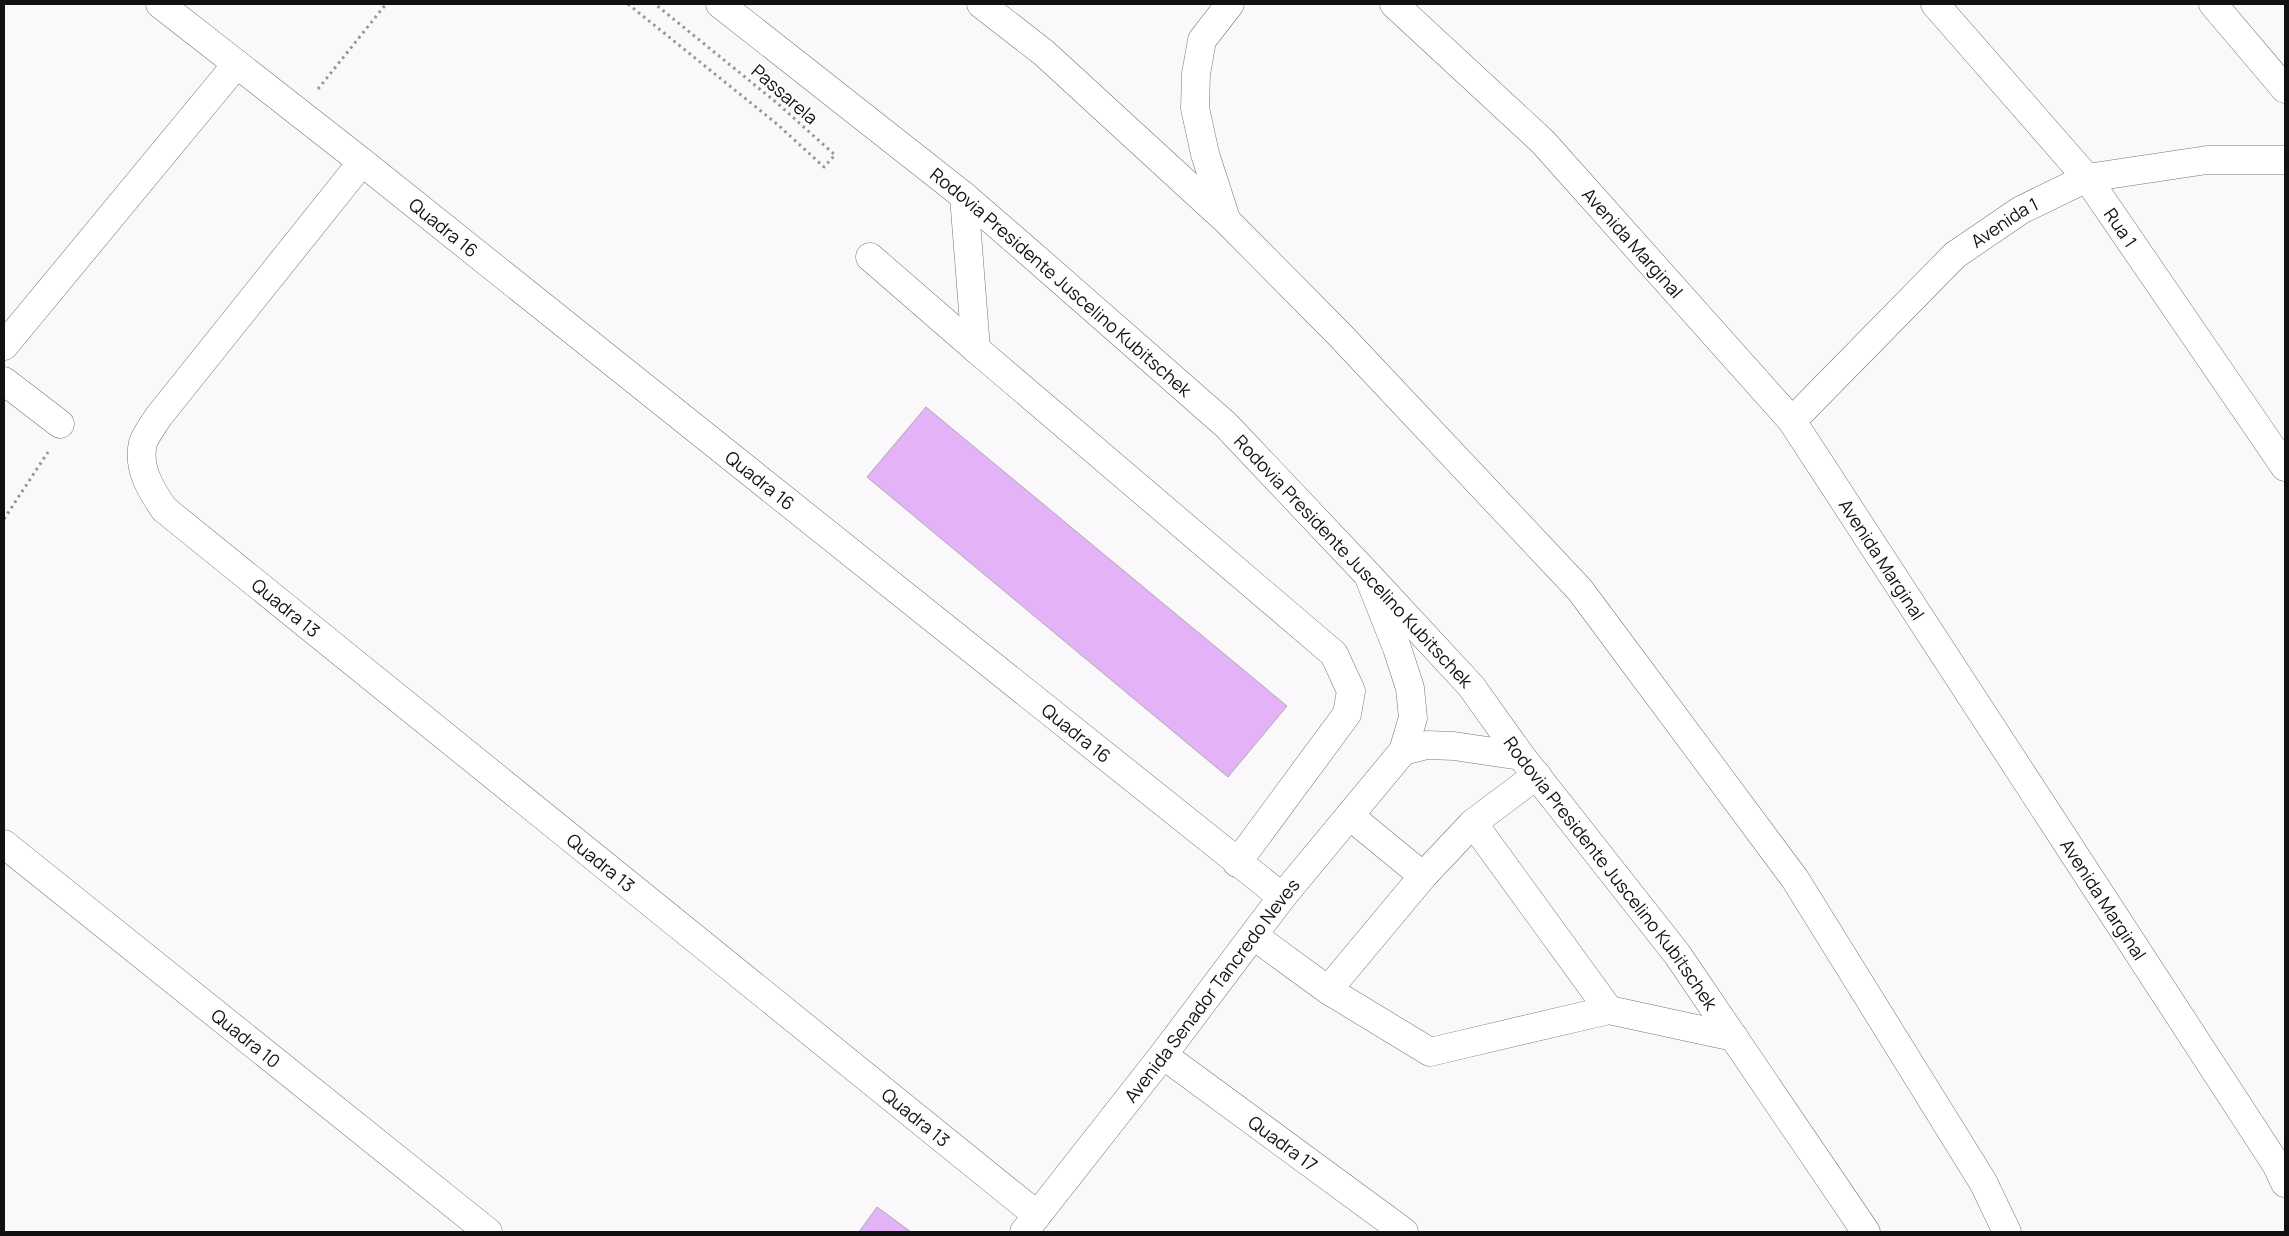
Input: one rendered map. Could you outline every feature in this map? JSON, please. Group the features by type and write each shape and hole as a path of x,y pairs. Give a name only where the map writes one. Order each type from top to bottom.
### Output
{"main road":[{"name":"Quadra 16","path":"160,4 362,162 1237,863 1282,897"},
{"name":"Rodovia Presidente Juscelino Kubitschek","path":"720,4 964,196 1226,425 1368,574 1471,686 1529,765 1677,954 1866,1232"},
{"path":"981,4 1044,53 1227,221 1339,334 1580,590 1795,879 1983,1182 2007,1232"},
{"path":"1227,221 1205,154 1195,108 1196,74 1202,40 1230,4"},
{"name":"Avenida Marginal","path":"1394,4 1543,142 1792,421 2276,1164 2285,1183"},
{"name":"Rua 1","path":"1935,4 2087,178 2285,467"},
{"path":"2213,4 2285,89"},
{"path":"4,346 236,65"},
{"name":"Avenida 1","path":"1792,421 1955,254 2021,210 2087,178 2207,160 2285,160"},
{"name":"Quadra 13","path":"362,162 159,416 144,443 143,466 149,486 164,509 1031,1224"},
{"path":"964,196 976,349"},
{"path":"870,257 1334,654 1351,690 1347,714 1237,863"},
{"path":"4,381 60,424"},
{"path":"1368,574 1397,648 1410,688 1413,718 1403,751"},
{"path":"1328,990 1423,876 1529,765 1454,746 1427,745 1403,751"},
{"name":"Avenida Senador Tancredo Neves","path":"1031,1224 1163,1055 1282,897 1403,751"},
{"path":"1350,816 1423,876"},
{"path":"1473,823 1609,1010"},
{"name":"Quadra 10","path":"4,844 488,1232"},
{"path":"1254,936 1328,990 1430,1052 1609,1010 1734,1037"},
{"name":"Quadra 17","path":"1163,1055 1404,1232"}],"path":[{"path":"299,113 386,4"},
{"name":"Passarela","path":"628,4 777,124 824,167 835,155 777,103 655,4"},
{"path":"4,519 48,454 60,424"}],"building":[{"path":"926,407 1287,706 1228,777 867,477"},
{"path":"877,1207 911,1232 859,1232"}]}
